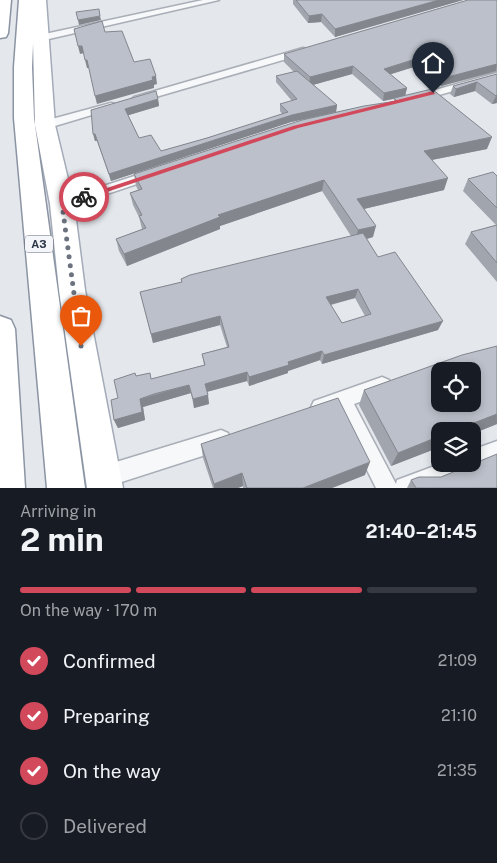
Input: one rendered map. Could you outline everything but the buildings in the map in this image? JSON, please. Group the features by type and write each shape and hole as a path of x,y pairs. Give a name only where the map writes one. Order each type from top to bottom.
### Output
{"highway":[{"path":"0,33 3,0"},
{"name":"A3","path":"26,0 23,67 24,118 66,488"},
{"path":"0,329 6,488"}],"main road":[{"name":"A3","path":"39,0 45,125 62,204 72,290 104,482"}],"street":[{"path":"40,38 215,0"},
{"path":"45,125 317,47"},
{"path":"404,102 497,76"},
{"path":"62,204 164,171"},
{"path":"306,412 402,378"},
{"path":"342,400 388,488"},
{"path":"104,482 243,434"},
{"path":"481,457 497,451"},
{"path":"405,488 445,472"}],"way so far":[{"path":"81,346 62,204 84,197"}],"route":[{"path":"84,197 296,127 404,102 433,93"}]}
